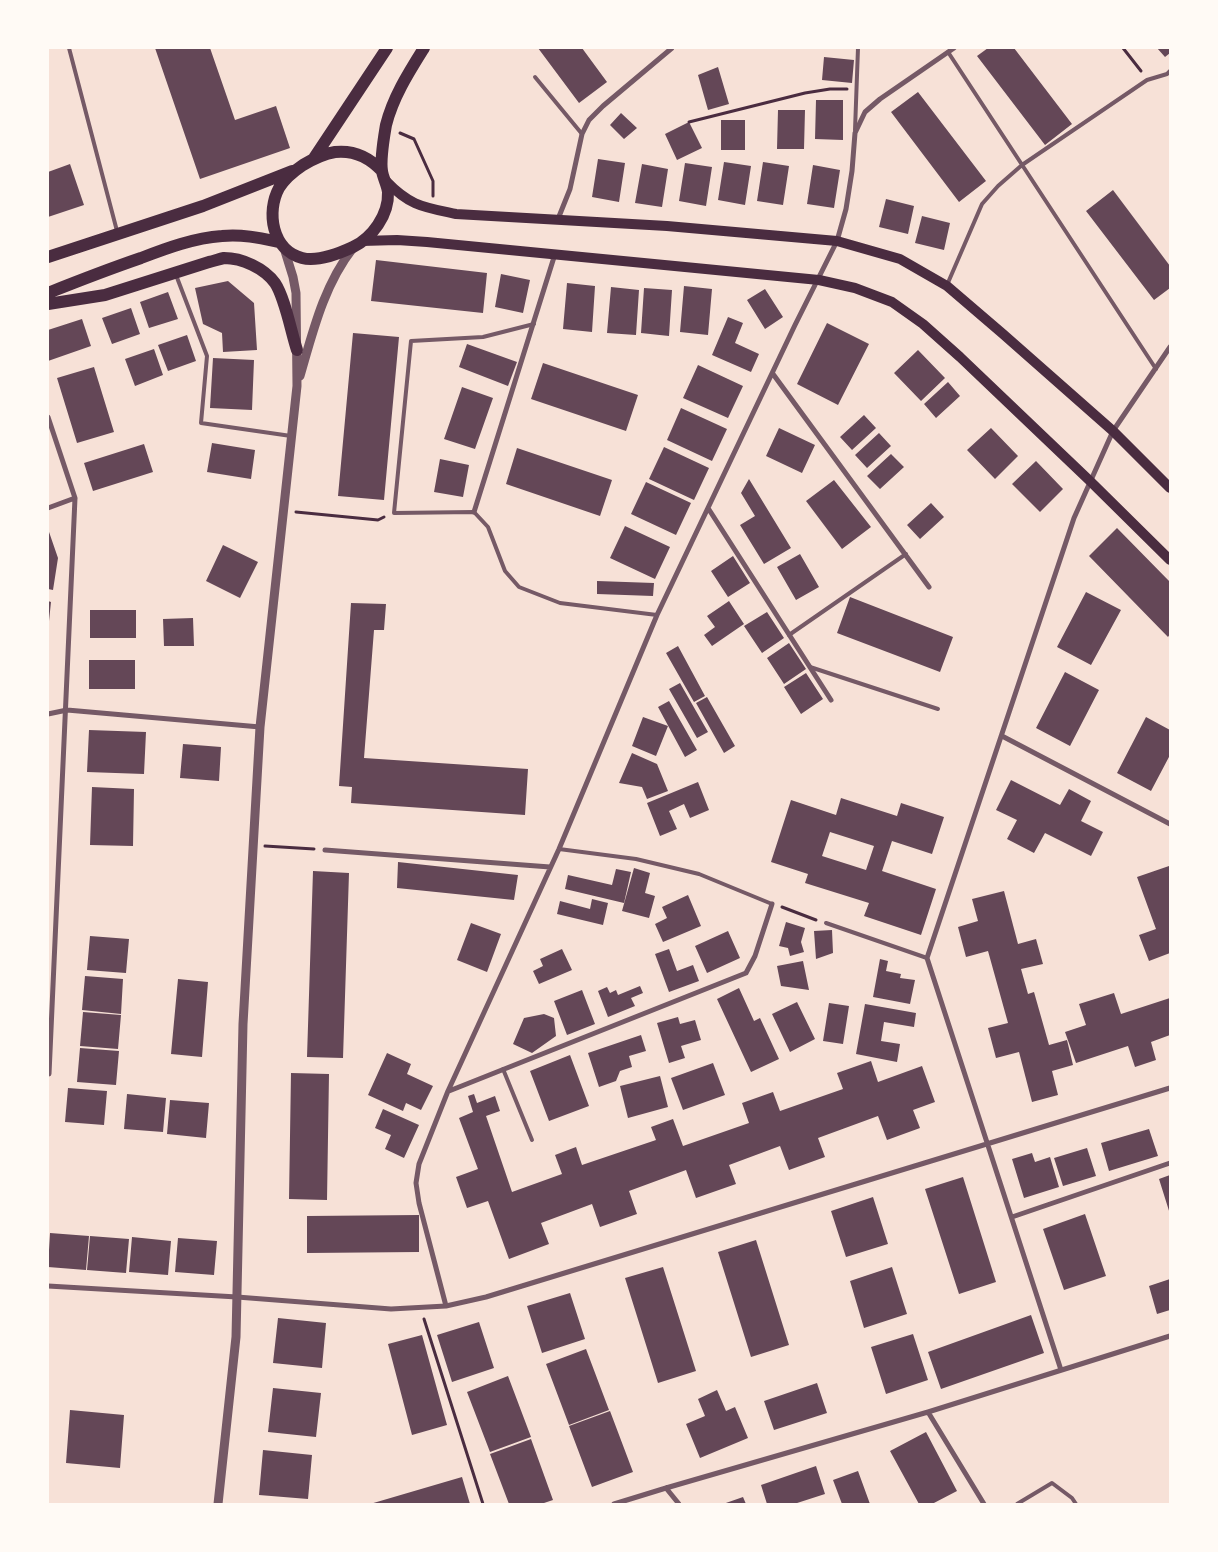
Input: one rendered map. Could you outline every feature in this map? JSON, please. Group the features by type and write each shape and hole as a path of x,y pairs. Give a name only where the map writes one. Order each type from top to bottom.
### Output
{"main road":[{"path":"314,158 387,48"},
{"path":"48,294 93,275 177,245 200,239 248,235 282,244 301,258 311,259 322,258 358,244 374,231 385,209 388,195 384,176 386,128 391,107 424,48"},
{"path":"48,257 212,202 296,169 314,158 328,153 352,153 364,156 373,162 407,200 432,209 456,214 667,226 837,241 900,259 947,286 1113,432 1170,488"},
{"path":"282,244 275,231 272,215 274,202 278,189 296,169"},
{"path":"358,244 417,242 819,280 855,288 892,302 923,324 960,357 1170,560"},
{"path":"48,304 105,295 224,258 238,260 258,269 275,283 297,350"}],"street":[{"path":"558,220 570,189 582,134 589,120 672,48"},
{"path":"446,1306 419,1202 416,1183 419,1164 448,1091 559,849 657,615 837,241 846,209 852,172 855,133 865,112 880,99 954,48"},
{"path":"218,1504 236,1337 242,1024 260,727 297,386 296,293 293,277 282,244"},
{"path":"297,386 324,298 333,278 358,244"},
{"path":"474,512 555,254"},
{"path":"1061,1370 927,958 1074,518 1113,432 1170,347"},
{"path":"773,374 929,587"},
{"path":"48,416 72,483 75,498 67,710 48,1073"},
{"path":"48,508 75,498"},
{"path":"708,508 831,700"},
{"path":"48,714 67,710 260,727"},
{"path":"1002,736 1170,824"},
{"path":"325,850 550,867"},
{"path":"448,1091 746,974 772,904"},
{"path":"48,1286 237,1297 391,1309 420,1309 446,1306 486,1297 988,1142 1170,1088"},
{"path":"1012,1217 1170,1163"},
{"path":"614,1504 928,1412 1170,1336"},
{"path":"928,1412 984,1504"},
{"path":"666,1488 679,1504"}],"lane":[{"path":"69,48 118,234"},
{"path":"855,133 858,48"},
{"path":"948,52 1156,369"},
{"path":"947,286 982,204 998,186 1022,165 1147,80 1170,72"},
{"path":"535,77 582,134"},
{"path":"175,273 207,356 201,423 291,436"},
{"path":"534,324 483,337 411,341 394,513 474,512 488,528 505,571 519,587 560,603 657,615"},
{"path":"790,635 906,554"},
{"path":"810,667 938,709"},
{"path":"559,849 636,859 699,874 772,904"},
{"path":"826,923 927,958"},
{"path":"503,1069 532,1140"},
{"path":"1016,1504 1052,1484 1072,1498 1076,1504"}],"path":[{"path":"1123,48 1147,80"},
{"path":"689,122 806,93 830,89 857,89"},
{"path":"386,128 414,139 433,181 432,209"},
{"path":"283,511 378,520 394,513"},
{"path":"252,845 325,850"},
{"path":"772,904 826,923"},
{"path":"420,1309 483,1504"}],"building":[{"path":"155,48 210,48 235,120 276,106 290,148 200,179"},
{"path":"538,48 582,48 607,82 579,103"},
{"path":"988,48 1014,48 1072,124 1045,145 977,56"},
{"path":"1157,48 1170,48 1170,53 1165,57"},
{"path":"824,57 854,60 852,83 822,80"},
{"path":"718,67 729,104 708,110 698,75"},
{"path":"918,92 986,181 959,202 891,112"},
{"path":"816,100 843,100 843,140 815,139"},
{"path":"778,110 805,110 804,149 777,149"},
{"path":"621,113 637,128 624,139 610,125"},
{"path":"721,120 745,120 745,150 721,150"},
{"path":"689,122 702,148 677,160 665,134"},
{"path":"598,159 625,163 619,202 592,197"},
{"path":"724,162 751,166 745,205 718,200"},
{"path":"763,162 789,166 783,205 757,201"},
{"path":"685,163 712,167 706,206 679,201"},
{"path":"70,164 84,205 48,217 48,172"},
{"path":"642,164 668,169 662,207 635,203"},
{"path":"813,165 840,170 834,208 807,204"},
{"path":"1113,190 1170,266 1170,288 1154,300 1086,211"},
{"path":"886,199 914,206 908,234 879,227"},
{"path":"922,216 950,223 944,250 915,243"},
{"path":"376,260 487,273 483,313 371,301"},
{"path":"501,274 530,280 523,313 495,307"},
{"path":"228,281 254,303 257,350 223,352 222,333 203,324 195,288"},
{"path":"567,283 595,286 592,332 563,329"},
{"path":"684,286 712,289 708,335 680,332"},
{"path":"611,287 639,290 636,335 607,333"},
{"path":"644,288 672,290 669,336 641,333"},
{"path":"765,289 783,317 765,329 747,300"},
{"path":"168,292 178,319 149,328 140,302"},
{"path":"131,308 140,334 112,344 102,318"},
{"path":"728,317 743,323 735,343 759,354 751,372 712,355"},
{"path":"82,319 91,346 48,361 48,330"},
{"path":"827,323 869,344 838,405 797,384"},
{"path":"353,333 399,337 384,500 338,496"},
{"path":"187,335 196,361 168,371 158,345"},
{"path":"467,344 517,362 508,386 459,367"},
{"path":"154,349 163,375 135,386 125,359"},
{"path":"918,350 945,378 921,401 894,373"},
{"path":"213,358 254,360 252,410 210,408"},
{"path":"543,363 638,395 626,431 531,399"},
{"path":"698,365 743,386 728,418 683,398"},
{"path":"94,367 114,432 77,443 57,378"},
{"path":"948,382 960,396 936,418 924,404"},
{"path":"462,387 493,398 475,449 444,439"},
{"path":"681,408 727,429 712,461 667,440"},
{"path":"864,415 876,428 852,450 840,437"},
{"path":"779,428 815,445 802,473 766,456"},
{"path":"991,428 1018,456 995,479 967,450"},
{"path":"879,433 891,446 867,468 855,455"},
{"path":"212,443 255,450 251,479 207,472"},
{"path":"144,444 153,472 93,491 84,463"},
{"path":"664,447 709,468 694,500 649,479"},
{"path":"517,448 612,480 600,516 506,484"},
{"path":"891,454 904,467 880,489 867,476"},
{"path":"440,459 469,465 463,497 434,492"},
{"path":"1036,461 1063,489 1040,512 1012,484"},
{"path":"749,479 791,548 764,564 740,525 755,516 741,493"},
{"path":"834,480 871,527 842,549 806,501"},
{"path":"646,482 691,503 676,535 631,514"},
{"path":"931,503 944,517 920,539 907,525"},
{"path":"625,526 670,547 655,579 610,558"},
{"path":"1117,528 1170,582 1170,634 1168,637 1089,556"},
{"path":"48,529 58,558 53,590 48,589"},
{"path":"223,545 258,562 240,598 206,581"},
{"path":"800,554 819,587 796,600 777,567"},
{"path":"733,556 750,583 728,597 711,571"},
{"path":"597,581 654,583 653,596 597,594"},
{"path":"1086,592 1121,610 1091,665 1057,647"},
{"path":"850,597 953,637 940,672 837,633"},
{"path":"48,601 51,602 49,621 48,621"},
{"path":"729,601 744,624 712,646 704,635 715,627 707,616"},
{"path":"351,603 386,604 384,630 374,630 364,758 528,769 525,815 351,803 352,787 339,786"},
{"path":"90,610 136,610 136,638 90,638"},
{"path":"767,612 784,638 762,653 744,626"},
{"path":"193,618 194,646 164,646 163,619"},
{"path":"789,643 806,669 784,684 767,658"},
{"path":"678,646 705,696 694,702 666,653"},
{"path":"89,660 135,660 135,689 89,689"},
{"path":"1065,672 1099,690 1070,746 1036,728"},
{"path":"806,673 823,699 801,714 784,687"},
{"path":"680,683 708,732 697,738 669,689"},
{"path":"707,697 735,746 724,753 696,703"},
{"path":"669,701 697,750 685,757 658,707"},
{"path":"643,717 668,726 656,756 632,746"},
{"path":"1146,717 1170,730 1170,755 1151,791 1117,773"},
{"path":"89,730 146,732 144,774 87,772"},
{"path":"183,744 221,747 219,781 180,778"},
{"path":"632,753 657,764 668,791 647,799 642,787 619,783"},
{"path":"1011,780 1060,805 1069,789 1091,801 1081,821 1103,832 1091,856 1045,833 1034,853 1007,839 1017,820 996,810"},
{"path":"698,782 709,810 690,818 684,804 669,811 677,829 660,836 647,803"},
{"path":"92,787 134,789 133,846 90,845"},
{"path":"841,798 897,816 901,803 944,817 932,854 892,841 882,871 936,889 921,935 864,916 869,903 805,883 808,874 771,862 791,800 836,815","holes":["830,832 874,846 866,870 822,856"]},
{"path":"398,862 518,875 514,900 397,888"},
{"path":"1169,866 1170,953 1149,961 1139,935 1156,929 1137,877"},
{"path":"634,868 650,873 645,893 655,896 649,918 622,911"},
{"path":"616,869 631,872 624,903 565,889 568,875 612,885"},
{"path":"313,871 349,873 343,1058 307,1057"},
{"path":"1004,891 1018,944 1036,939 1043,964 1021,969 1028,994 1034,992 1049,1045 1067,1040 1073,1065 1052,1071 1058,1095 1032,1102 1019,1052 996,1058 988,1028 1008,1023 988,951 966,957 958,927 978,921 972,899"},
{"path":"688,895 701,926 663,942 655,924 667,918 662,907"},
{"path":"592,899 608,903 603,925 557,914 560,901 590,909"},
{"path":"786,922 805,928 801,942 804,952 790,956 788,948 779,946"},
{"path":"471,923 501,934 487,972 457,960"},
{"path":"832,930 833,953 816,959 814,931"},
{"path":"728,931 740,958 707,973 695,946"},
{"path":"90,936 129,939 126,973 87,970"},
{"path":"562,949 572,970 539,984 533,971 543,966 540,959"},
{"path":"669,949 677,971 693,965 699,981 669,992 655,954"},
{"path":"880,959 888,961 886,971 901,974 900,978 915,980 910,1004 873,997"},
{"path":"803,961 809,990 781,986 777,966"},
{"path":"85,976 123,979 121,1014 82,1010"},
{"path":"178,979 208,982 202,1057 171,1054"},
{"path":"640,986 643,993 631,998 635,1006 608,1017 598,991 607,987 610,993 616,990 618,995"},
{"path":"739,988 754,1021 760,1018 779,1059 751,1072 717,999"},
{"path":"582,990 595,1024 567,1035 554,1001"},
{"path":"1114,993 1121,1014 1170,998 1170,1035 1151,1042 1156,1060 1135,1067 1128,1046 1076,1063 1065,1032 1086,1025 1079,1004"},
{"path":"797,1002 815,1039 790,1052 772,1014"},
{"path":"829,1003 849,1006 843,1044 823,1041"},
{"path":"865,1004 916,1013 914,1027 884,1022 881,1041 900,1044 897,1062 856,1054"},
{"path":"83,1012 121,1015 118,1049 80,1046"},
{"path":"544,1014 554,1018 556,1036 532,1053 513,1044 524,1018"},
{"path":"678,1017 680,1024 695,1020 701,1040 681,1046 685,1058 669,1063 657,1023"},
{"path":"641,1035 646,1051 629,1056 632,1067 620,1071 616,1081 599,1087 588,1053"},
{"path":"80,1048 119,1051 116,1085 77,1082"},
{"path":"387,1053 411,1064 407,1074 433,1086 421,1110 406,1103 403,1111 368,1095"},
{"path":"570,1055 589,1106 549,1121 530,1071"},
{"path":"871,1061 878,1082 922,1066 935,1102 913,1110 920,1128 887,1140 878,1116 818,1138 825,1157 789,1170 780,1146 729,1165 736,1184 696,1198 686,1170 629,1191 637,1214 600,1227 592,1204 541,1223 549,1244 509,1259 488,1201 467,1208 456,1177 478,1169 459,1118 473,1112 468,1096 474,1094 477,1103 495,1096 500,1111 486,1116 512,1192 562,1174 555,1155 576,1147 582,1165 656,1140 651,1127 673,1119 683,1146 749,1123 742,1103 773,1092 780,1111 843,1089 837,1073"},
{"path":"713,1063 725,1095 683,1110 671,1078"},
{"path":"291,1073 329,1074 327,1200 289,1199"},
{"path":"660,1076 668,1107 628,1118 620,1086"},
{"path":"68,1088 107,1091 104,1125 65,1122"},
{"path":"127,1094 166,1098 163,1132 124,1129"},
{"path":"170,1100 209,1103 206,1138 167,1134"},
{"path":"383,1109 419,1125 404,1158 385,1149 391,1135 375,1128"},
{"path":"1149,1129 1158,1156 1109,1171 1101,1143"},
{"path":"1087,1148 1096,1176 1063,1186 1054,1158"},
{"path":"1032,1153 1035,1162 1050,1157 1059,1187 1024,1198 1012,1159"},
{"path":"1170,1175 1170,1214 1159,1179"},
{"path":"963,1177 996,1282 959,1294 925,1189"},
{"path":"873,1197 888,1244 846,1257 831,1211"},
{"path":"1085,1214 1106,1276 1064,1290 1043,1229"},
{"path":"419,1215 419,1252 307,1253 307,1216"},
{"path":"50,1233 89,1236 86,1270 48,1267"},
{"path":"90,1236 129,1239 126,1273 87,1270"},
{"path":"132,1237 171,1241 168,1275 129,1272"},
{"path":"178,1238 217,1241 214,1275 175,1272"},
{"path":"756,1240 789,1345 751,1357 718,1252"},
{"path":"663,1267 696,1371 658,1383 625,1278"},
{"path":"892,1267 907,1314 864,1328 850,1281"},
{"path":"1170,1279 1170,1310 1157,1314 1149,1286"},
{"path":"570,1293 585,1339 542,1353 527,1306"},
{"path":"1031,1315 1044,1353 941,1389 928,1352"},
{"path":"278,1318 326,1323 322,1368 273,1363"},
{"path":"479,1322 494,1368 452,1382 437,1335"},
{"path":"913,1334 928,1380 886,1394 871,1347"},
{"path":"422,1335 447,1425 412,1435 388,1344"},
{"path":"586,1349 609,1410 569,1425 546,1364"},
{"path":"508,1376 531,1437 490,1452 467,1392"},
{"path":"817,1383 827,1413 774,1430 764,1401"},
{"path":"273,1388 321,1393 316,1437 268,1432"},
{"path":"717,1390 726,1411 735,1407 748,1438 700,1458 686,1424 705,1416 698,1399"},
{"path":"70,1410 124,1415 120,1468 66,1463"},
{"path":"610,1411 633,1472 592,1487 569,1426"},
{"path":"926,1432 957,1491 932,1504 919,1504 890,1451"},
{"path":"531,1439 553,1500 541,1504 509,1504 490,1454"},
{"path":"263,1450 312,1455 308,1499 259,1495"},
{"path":"816,1466 825,1494 794,1504 767,1504 761,1485"},
{"path":"858,1471 870,1504 842,1504 833,1480"},
{"path":"462,1477 470,1504 370,1504"},
{"path":"743,1497 746,1504 723,1504"}]}
